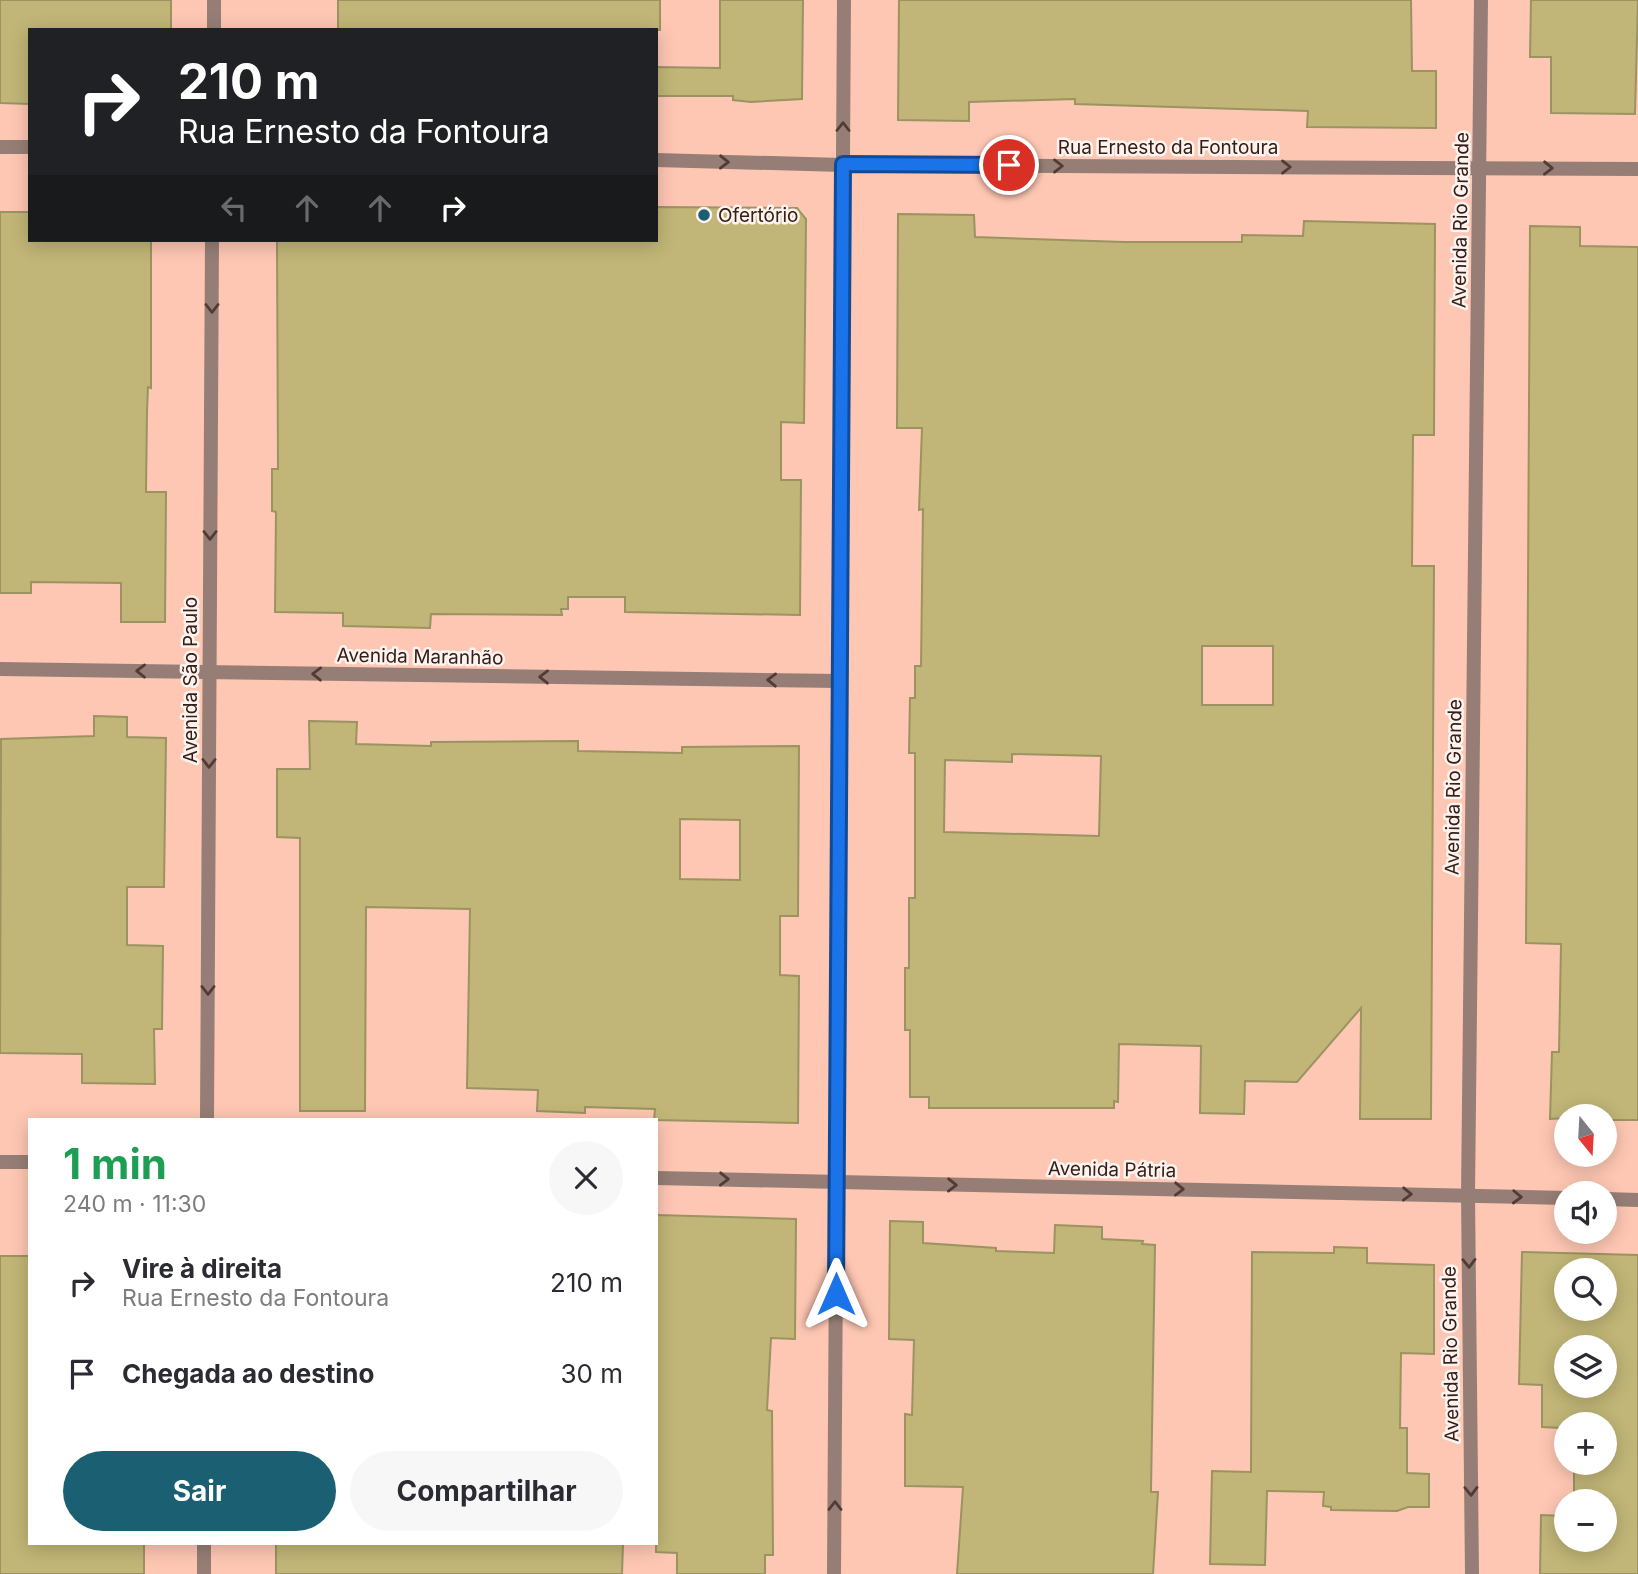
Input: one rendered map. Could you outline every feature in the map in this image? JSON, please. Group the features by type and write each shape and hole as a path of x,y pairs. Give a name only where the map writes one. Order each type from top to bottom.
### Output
{"street":[{"path":"214,0 214,28"},
{"path":"834,1574 844,0"},
{"name":"Avenida Rio Grande","path":"1472,1574 1468,1195 1481,0"},
{"path":"0,147 28,147"},
{"name":"Rua Ernesto da Fontoura","path":"658,160 843,164 1638,169"},
{"name":"Avenida São Paulo","path":"207,1118 212,242"},
{"name":"Avenida Maranhão","path":"0,670 840,681"},
{"path":"0,1162 28,1163"},
{"name":"Avenida Pátria","path":"658,1178 1554,1198"},
{"path":"1617,1199 1638,1200"},
{"path":"204,1545 204,1574"}],"building":[{"path":"0,0 171,0 171,28 28,28 28,104 0,103"},
{"path":"338,0 660,0 660,30 338,28"},
{"path":"720,0 803,0 802,99 751,102 733,100 733,96 658,96 658,67 720,68"},
{"path":"899,0 1411,0 1412,71 1436,71 1436,128 1307,127 1308,111 1075,104 1075,99 969,102 969,121 898,120"},
{"path":"1531,0 1638,0 1635,114 1551,113 1551,57 1530,57"},
{"path":"658,207 797,208 806,219 804,423 781,422 781,480 801,480 800,615 625,612 625,597 568,597 568,609 561,609 562,615 431,614 430,628 343,626 343,613 275,612 276,512 272,511 272,469 278,469 277,242 658,242"},
{"path":"0,212 28,212 28,242 151,242 151,388 148,387 146,492 166,492 165,622 121,622 121,583 31,582 31,593 0,593"},
{"path":"898,214 974,215 975,237 1124,242 1242,242 1242,235 1303,236 1304,221 1435,224 1434,435 1413,435 1412,566 1434,566 1431,1119 1360,1119 1361,1008 1297,1082 1245,1081 1244,1114 1200,1113 1201,1046 1119,1044 1118,1102 1114,1101 1114,1108 929,1108 929,1097 910,1097 910,1030 905,1030 905,968 909,968 909,898 915,898 915,753 909,753 910,698 915,698 915,666 921,666 923,509 919,510 922,428 897,428","holes":["1202,646 1273,646 1273,705 1202,705","1012,754 1101,756 1099,836 944,832 945,760 1012,762"]},
{"path":"1530,226 1580,227 1580,246 1638,247 1638,1120 1617,1120 1617,1104 1554,1104 1554,1119 1550,1119 1552,1052 1559,1052 1561,944 1526,943"},
{"path":"94,716 127,717 127,737 166,738 164,887 127,887 127,945 163,946 162,1029 154,1029 155,1084 82,1083 82,1054 0,1053 1,739 94,736"},
{"path":"309,721 357,722 356,744 431,746 431,742 578,741 578,751 682,753 682,747 799,746 798,916 780,916 780,975 799,976 798,1123 658,1120 654,1118 655,1109 585,1107 585,1113 537,1111 538,1090 467,1088 470,909 366,907 365,1111 300,1111 300,838 277,837 277,769 310,769","holes":["680,819 740,820 740,880 680,879"]},
{"path":"658,1215 796,1219 795,1339 771,1338 767,1410 772,1411 773,1555 765,1555 765,1574 677,1574 677,1553 656,1552"},
{"path":"890,1221 923,1222 923,1243 996,1248 996,1251 1054,1253 1055,1225 1102,1227 1102,1239 1143,1241 1142,1244 1155,1245 1151,1492 1158,1492 1153,1574 957,1574 963,1487 905,1486 905,1414 912,1415 914,1340 889,1339"},
{"path":"1334,1247 1367,1248 1367,1263 1434,1265 1434,1354 1401,1353 1400,1428 1407,1428 1407,1473 1429,1474 1429,1507 1408,1507 1397,1511 1331,1510 1331,1507 1323,1506 1324,1492 1267,1491 1265,1565 1210,1564 1212,1471 1251,1472 1252,1252 1334,1253"},
{"path":"1522,1252 1638,1255 1638,1574 1540,1574 1541,1515 1554,1516 1554,1552 1617,1552 1617,1489 1574,1489 1574,1475 1617,1475 1617,1412 1554,1412 1554,1428 1542,1427 1542,1385 1519,1384"},
{"path":"0,1256 28,1256 28,1545 144,1545 144,1574 0,1574"},
{"path":"276,1545 623,1545 622,1574 276,1574"}],"place":[{"name":"Ofertório","path":"704,215"}],"route":[{"path":"836,1294 843,164 1009,165"}]}
